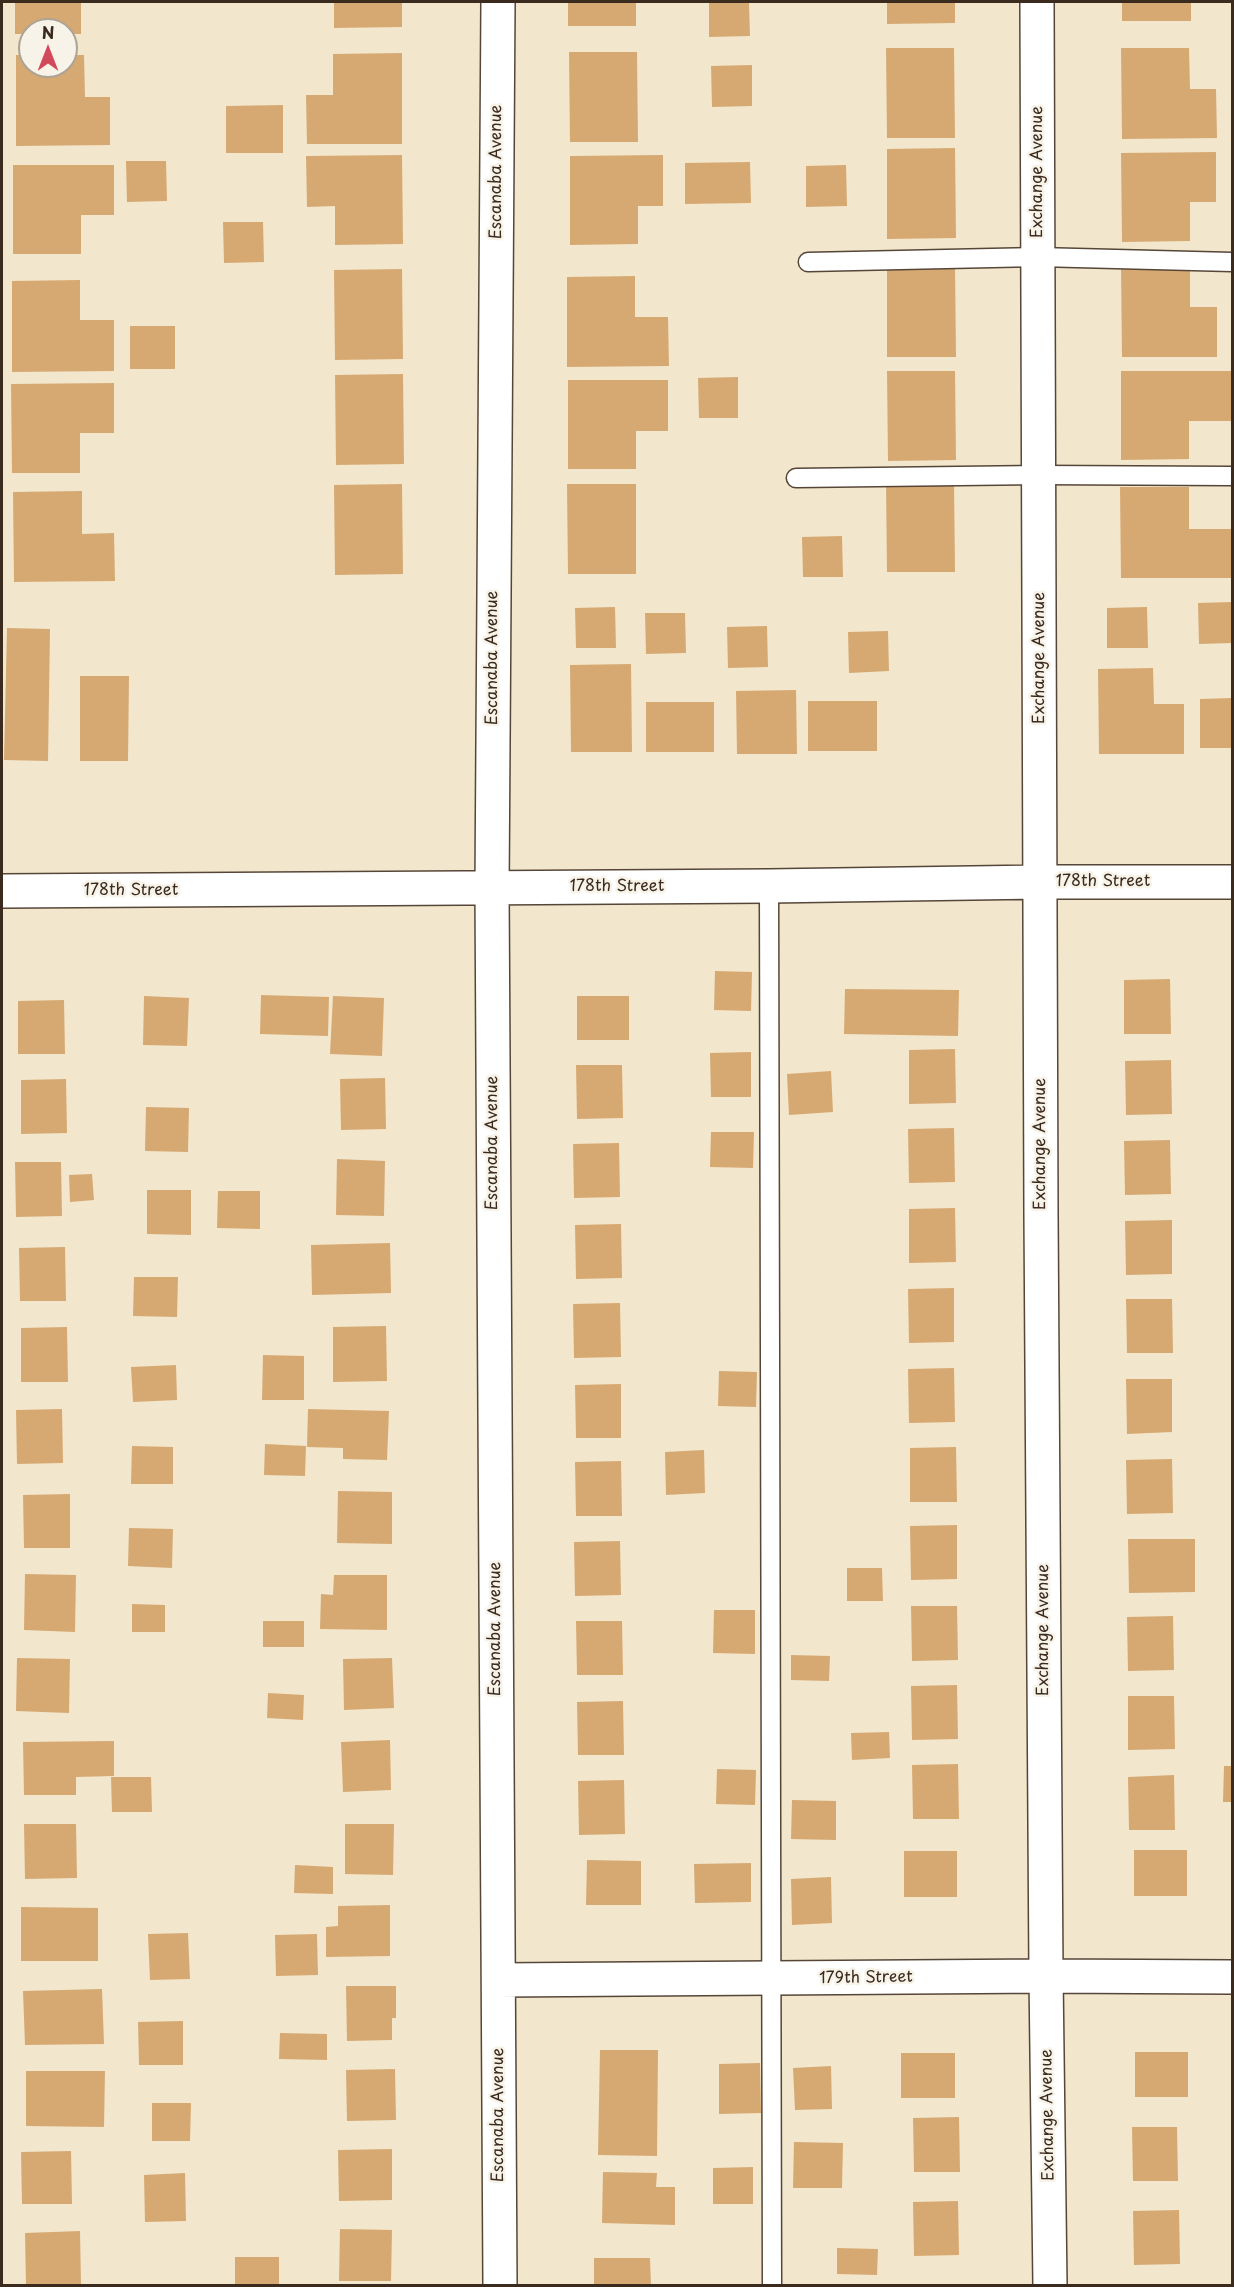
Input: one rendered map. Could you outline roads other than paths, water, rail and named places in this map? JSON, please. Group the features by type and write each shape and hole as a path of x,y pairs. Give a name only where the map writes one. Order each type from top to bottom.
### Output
{"street":[{"name":"Escanaba Avenue","path":"498,2 492,888 500,2286"},
{"name":"Exchange Avenue","path":"1037,2 1046,1976 1050,2286"},
{"name":"178th Street","path":"2,891 1233,882"},
{"name":"179th Street","path":"499,1980 1233,1977"}],"lane":[{"path":"808,262 1038,257 1233,262"},
{"path":"796,478 1040,475 1233,476"},
{"path":"769,886 772,2286"}]}
